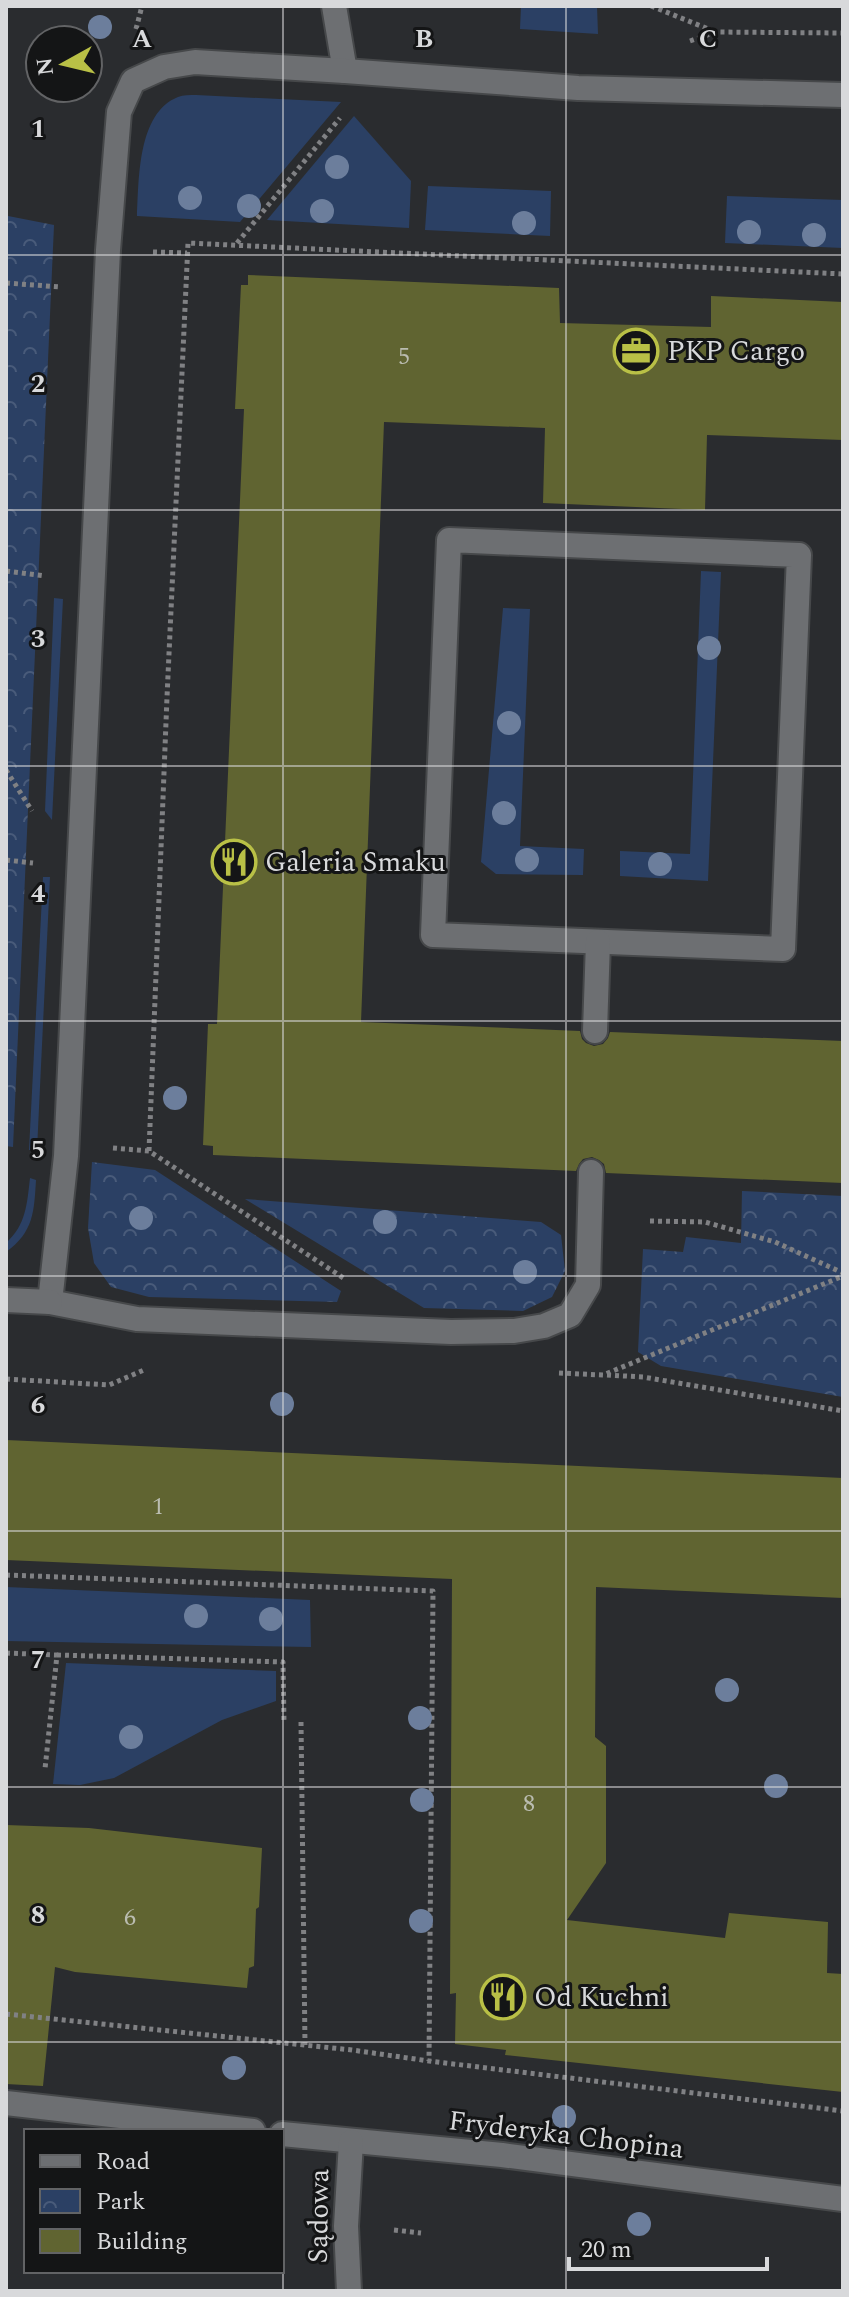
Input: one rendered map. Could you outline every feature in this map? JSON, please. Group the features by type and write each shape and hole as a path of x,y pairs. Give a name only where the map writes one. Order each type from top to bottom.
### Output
{"street":[{"path":"334,6 345,71"},
{"path":"50,1302 66,1156 108,250 119,112 133,81 164,67 195,62 578,88 843,95"},
{"path":"449,540 799,555 783,949 598,942 433,935 449,540"},
{"path":"595,1031 598,942"},
{"path":"6,1300 50,1302 137,1319 451,1332 514,1331 544,1326 570,1315 588,1285 591,1172"},
{"path":"6,2103 235,2129"},
{"name":"Fryderyka Chopina","path":"284,2134 502,2155 843,2199"},
{"name":"Sądowa","path":"349,2291 346,2226 351,2142"}],"path":[{"path":"651,6 716,32"},
{"path":"236,244 377,73"},
{"path":"149,1151 188,243 843,274"},
{"path":"6,571 51,576"},
{"path":"6,770 34,814"},
{"path":"6,860 40,864"},
{"path":"66,1156 95,1147 149,1151 345,1280"},
{"path":"650,1221 705,1222 775,1242 843,1273"},
{"path":"603,1375 643,1377 843,1411"},
{"path":"6,1575 433,1591 429,2061"},
{"path":"6,1653 283,1662 284,1723"},
{"path":"45,1769 57,1655"},
{"path":"301,1722 305,2045"},
{"path":"6,2014 305,2045 843,2111"}],"green space":[{"path":"521,6 597,6 598,34 520,29"},
{"path":"196,95 341,102 240,222 137,216 143,149 155,117 165,105 178,97"},
{"path":"354,116 411,181 409,228 267,220"},
{"path":"428,186 551,191 550,236 425,230"},
{"path":"727,196 843,200 843,248 725,243"},
{"path":"8,216 54,225 13,1147 6,1146"},
{"path":"701,571 721,572 708,881 620,876 620,851 690,854"},
{"path":"54,598 63,599 52,820 45,811"},
{"path":"503,608 530,609 520,846 584,849 583,875 496,874 481,862"},
{"path":"43,877 50,877 37,1150 29,1150"},
{"path":"92,1162 155,1170 341,1291 337,1302 149,1297 111,1287 94,1263 88,1228"},
{"path":"30,1178 36,1180 31,1220 22,1237 6,1252 6,1243 18,1229 24,1214"},
{"path":"742,1191 843,1196 843,1397 661,1366 638,1352 643,1249 683,1252 686,1237 741,1243"},
{"path":"245,1199 541,1222 561,1235 565,1271 552,1297 523,1311 424,1308"},
{"path":"6,1587 310,1600 311,1647 6,1641"},
{"path":"66,1663 276,1671 276,1701 222,1720 114,1778 80,1785 53,1784"}],"building":[{"path":"248,275 559,288 560,323 711,327 711,296 843,302 843,440 707,435 705,510 543,503 545,428 384,422 361,1022 580,1031 582,1039 594,1046 603,1044 610,1032 843,1041 843,1183 606,1173 604,1164 592,1157 583,1159 576,1171 213,1155 213,1146 203,1145 208,1024 217,1024 244,409 235,409 241,285 248,285"},
{"path":"6,1440 843,1478 843,1598 596,1587 595,1737 606,1746 606,1863 567,1920 725,1938 729,1913 828,1922 827,1973 843,1974 843,2092 505,2055 506,2050 455,2044 456,1993 450,1994 452,1579 6,1560"},
{"path":"6,1825 89,1828 262,1848 254,1966 249,1968 247,1988 75,1972 55,1967 43,2086 6,2084"}],"place":[{"name":"PKP Cargo","path":"636,351"},
{"name":"Galeria Smaku","path":"234,862"},
{"name":"Od Kuchni","path":"503,1997"}]}
